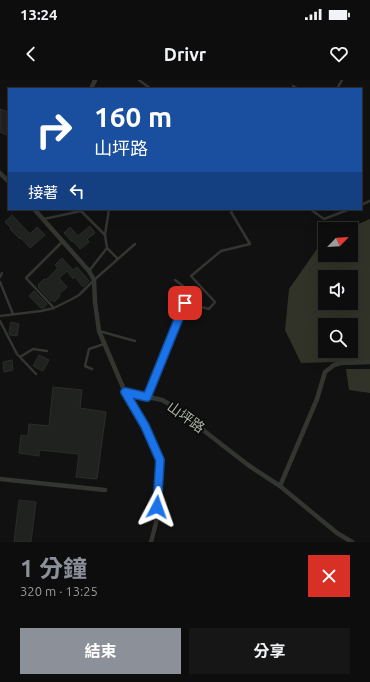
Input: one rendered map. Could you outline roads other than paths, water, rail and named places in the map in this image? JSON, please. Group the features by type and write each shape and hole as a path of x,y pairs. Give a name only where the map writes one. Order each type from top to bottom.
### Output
{"street":[{"path":"0,173 8,181"},
{"path":"35,210 89,271 94,280 94,302 100,331 125,392 145,426 160,460 156,523 151,542"},
{"path":"42,217 43,210"},
{"path":"280,486 317,398 325,372 334,365 341,363 370,362"},
{"name":"山坪路","path":"125,392 162,400 171,405 248,465 280,486 337,533 352,542"},
{"path":"0,479 106,490"}],"lane":[{"path":"139,80 149,88"},
{"path":"293,86 297,88"},
{"path":"109,210 105,235 107,248 118,260"},
{"path":"185,303 209,310 215,302 191,276 221,251 250,244 231,212 233,210"},
{"path":"311,210 324,219 347,210"},
{"path":"42,217 81,211 105,235"},
{"path":"54,308 26,278 62,241"},
{"path":"0,316 54,308 80,295 94,280 135,244"},
{"path":"89,271 107,248"},
{"path":"0,277 2,273"},
{"path":"147,397 185,303 183,286 175,280"},
{"path":"0,282 13,314"},
{"path":"0,322 17,354 36,374"},
{"path":"100,331 135,341"},
{"path":"92,369 85,366 90,349 105,344"},
{"path":"20,357 33,349 47,351"}]}
